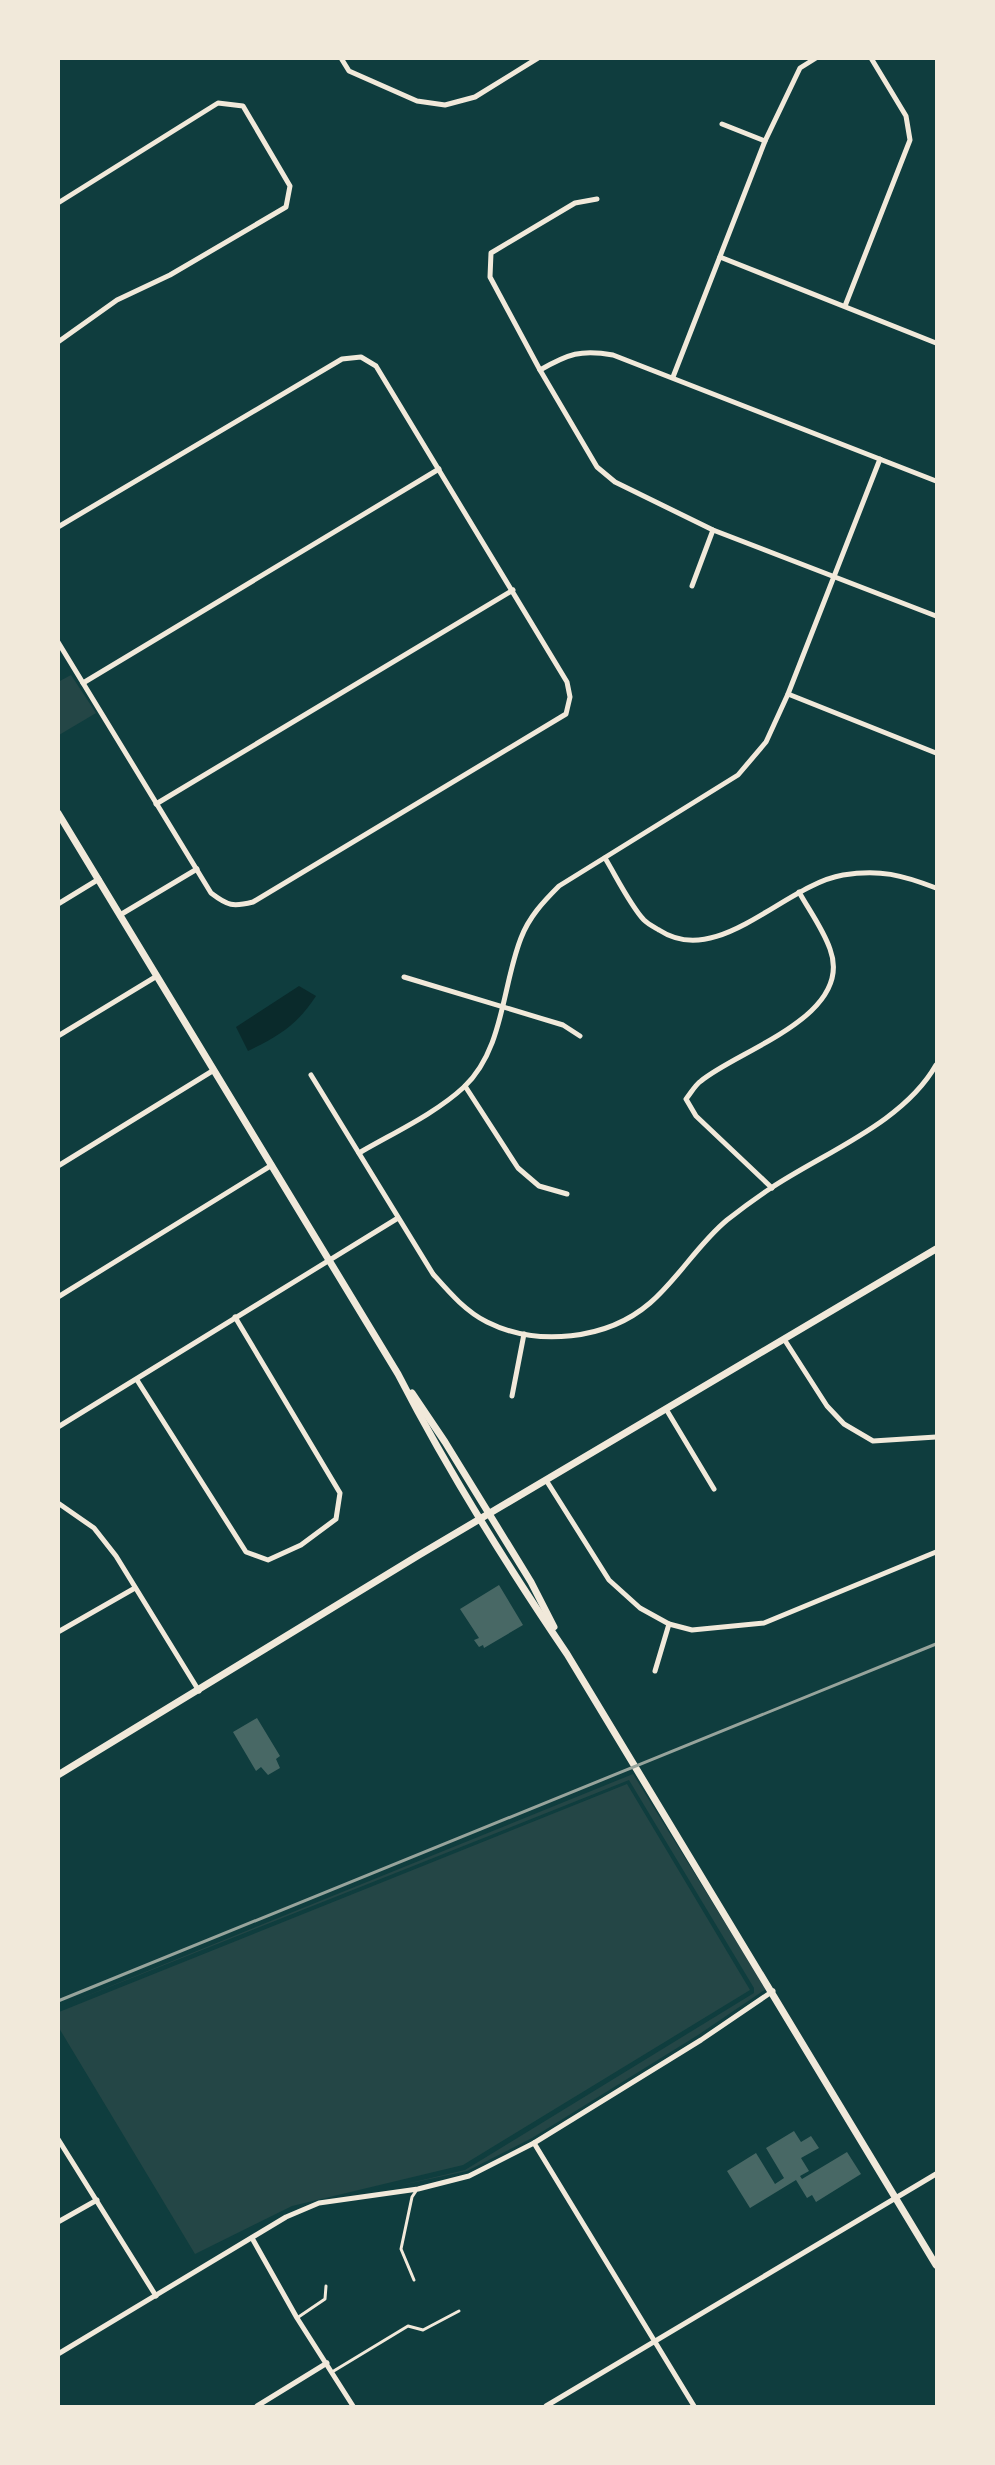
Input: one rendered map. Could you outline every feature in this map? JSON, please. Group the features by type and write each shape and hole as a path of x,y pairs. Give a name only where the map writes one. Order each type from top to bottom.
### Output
{"street":[{"path":"341,58 350,72 417,101 445,105 475,97 538,58"},
{"path":"673,377 765,141 800,68 816,58"},
{"path":"845,306 910,140 906,116 871,58"},
{"path":"58,203 218,103 243,106 290,186 286,207 170,275 117,300 58,342"},
{"path":"722,124 765,141"},
{"path":"597,199 575,203 491,253 490,277 540,370 597,467 615,482 713,530 936,616"},
{"path":"720,257 936,343"},
{"path":"540,370 566,355 596,351 613,355 936,481"},
{"path":"58,527 342,359 361,357 376,366 567,682 570,697 566,714 253,902 238,906 224,903 212,893 58,642"},
{"path":"359,1153 437,1106 465,1086 488,1052 521,939 534,911 559,886 738,775 766,742 788,694 880,459"},
{"path":"83,683 439,469"},
{"path":"692,586 713,530"},
{"path":"156,804 513,590"},
{"path":"788,694 936,753"},
{"path":"58,813 398,1374 438,1449 522,1587 567,1654 936,2262"},
{"path":"605,858 644,921 668,936 695,942 722,936 799,892 842,875 889,873 903,875 936,888"},
{"path":"120,915 197,869"},
{"path":"58,904 99,879"},
{"path":"772,1188 696,1116 686,1099 700,1081 795,1025 825,995 832,972 831,950 799,892"},
{"path":"58,1036 157,976"},
{"path":"404,977 563,1025 580,1036"},
{"path":"311,1075 433,1274 456,1301 487,1322 524,1334 569,1337 613,1326 649,1304 726,1221 772,1188 897,1111 930,1076 936,1065"},
{"path":"58,1166 214,1070"},
{"path":"465,1086 518,1168 539,1186 567,1194"},
{"path":"58,1297 272,1165"},
{"path":"58,1426 137,1380 235,1317 398,1218"},
{"path":"58,1775 480,1518 936,1249"},
{"path":"137,1380 246,1552 268,1560 301,1545 336,1519 340,1493 235,1317"},
{"path":"512,1396 524,1334"},
{"path":"784,1339 827,1406 844,1424 873,1441 936,1437"},
{"path":"398,1374 445,1442 531,1582 567,1654"},
{"path":"666,1409 714,1489"},
{"path":"546,1480 609,1580 640,1608 669,1624 692,1630 764,1623 936,1552"},
{"path":"58,1503 94,1528 135,1588 199,1691"},
{"path":"58,1632 135,1588"},
{"path":"655,1671 669,1624"},
{"path":"58,2354 286,2217 319,2203 418,2189 469,2176 534,2143 701,2040 772,1991"},
{"path":"58,2139 156,2296"},
{"path":"534,2143 694,2406"},
{"path":"546,2406 936,2174"},
{"path":"58,2222 97,2200"},
{"path":"252,2238 297,2318 353,2406"},
{"path":"256,2406 327,2363"}],"lane":[{"path":"414,2280 401,2249 412,2197 418,2189"},
{"path":"297,2318 326,2299 326,2286"},
{"path":"332,2372 408,2326 423,2330 459,2311"}],"shaded area":[{"path":"71,675 96,713 59,735 58,682"},
{"path":"299,986 316,996 302,1015 286,1029 248,1051 236,1027"},
{"path":"633,1774 766,1989 698,2035 532,2138 467,2171 397,2186 465,2170 754,1993 754,1988 629,1780 59,2007"},
{"path":"627,1784 750,1990 463,2165 292,2206 195,2254 59,2028 59,2012"}],"building":[{"path":"499,1585 523,1625 484,1648 483,1645 479,1647 474,1640 479,1638 460,1609"},
{"path":"257,1718 280,1756 276,1759 280,1768 268,1775 261,1767 256,1771 233,1732"},
{"path":"794,2131 801,2142 811,2136 819,2148 801,2158 809,2171 800,2176 802,2179 847,2152 861,2174 816,2202 812,2195 807,2198 796,2180 750,2208 727,2171 756,2153 775,2184 784,2178 766,2148"}],"railway":[{"path":"58,2001 936,1644"}]}
